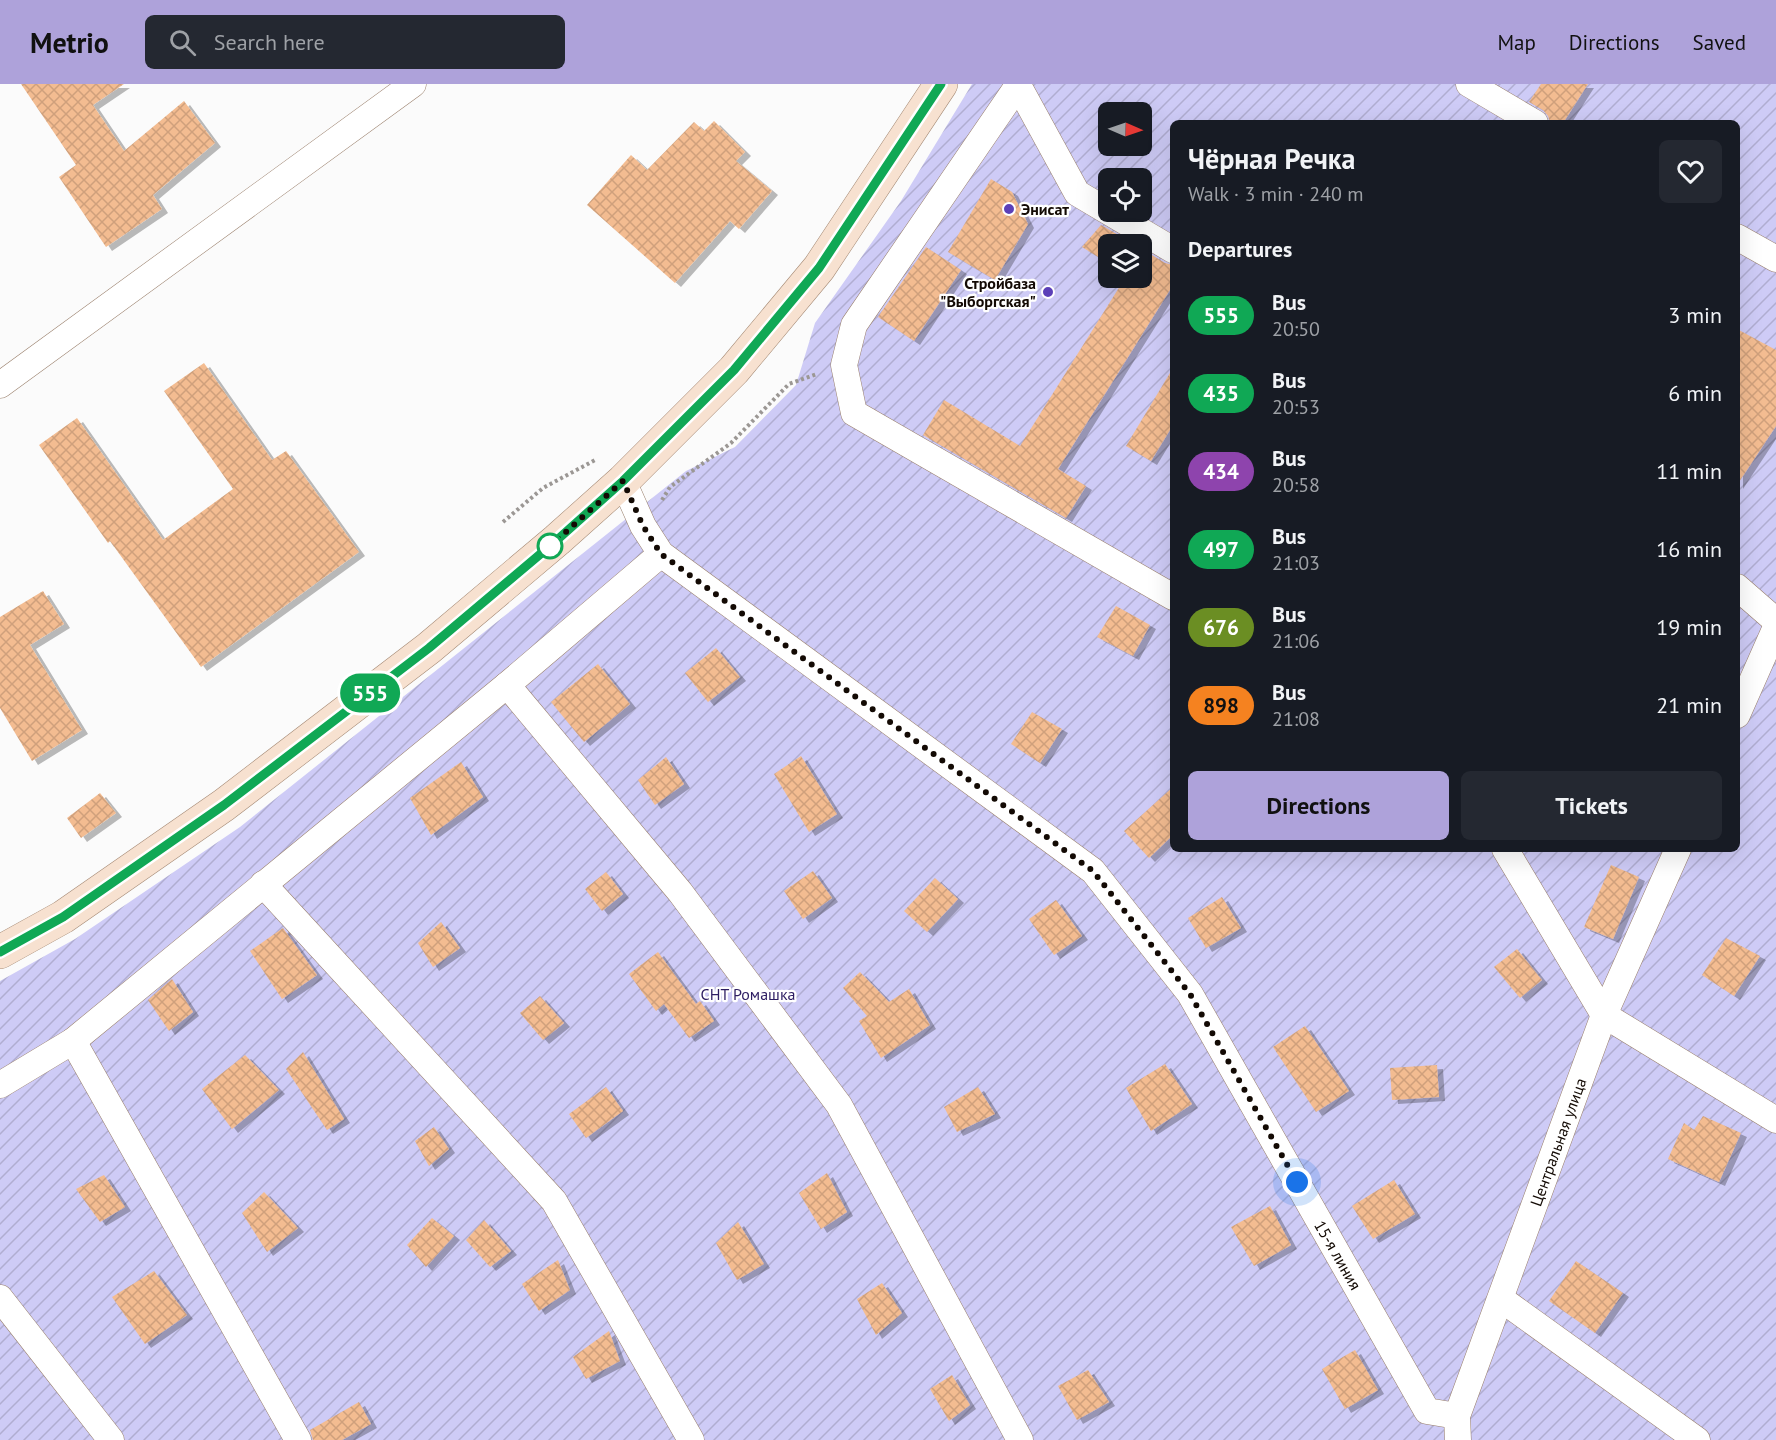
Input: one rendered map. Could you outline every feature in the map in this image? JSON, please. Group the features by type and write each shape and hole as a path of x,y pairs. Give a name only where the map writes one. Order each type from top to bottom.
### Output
{"main road":[{"path":"0,952 63,917 224,805 429,648 623,481 734,370 819,268 941,84"}],"street":[{"path":"0,385 413,84"},
{"path":"1170,248 1077,193 1019,84 854,325 844,365 854,413 1170,595"},
{"path":"1469,84 1530,120"},
{"path":"1740,239 1776,260"},
{"name":"15-я линия","path":"623,481 643,526 661,554 1093,871 1190,994 1427,1412 1458,1428"},
{"path":"0,1085 73,1041 507,685 661,554"},
{"path":"1740,590 1776,621"},
{"path":"1740,708 1776,627"},
{"path":"507,685 680,892 839,1105 1020,1440"},
{"path":"1506,852 1604,1014 1776,1120"},
{"name":"Центральная улица","path":"1458,1428 1501,1299 1604,1014 1677,852"},
{"path":"263,884 554,1201 691,1440"},
{"path":"73,1041 298,1440"},
{"path":"0,1298 111,1440"},
{"path":"1501,1299 1697,1440"}],"path":[{"path":"670,487 731,443 789,384 844,365"},
{"path":"503,522 543,488 605,453"}],"green space":[{"name":"СНТ Ромашка","path":"972,84 1776,84 1776,1440 0,1440 0,981 75,939 240,827 686,471 735,447 796,385 815,323 901,201"}],"building":[{"path":"21,84 124,84 93,105 124,151 184,101 215,143 153,195 162,209 106,247 59,177 76,165"},
{"path":"1541,84 1588,84 1565,120 1549,120 1543,110 1529,102"},
{"path":"714,121 745,152 736,161 772,191 739,229 730,221 675,283 587,205 631,155 647,170 694,122 704,131"},
{"path":"991,179 1012,192 1028,224 995,280 948,252"},
{"path":"1101,225 1117,234 1098,234 1098,257 1082,247"},
{"path":"926,247 961,270 914,341 878,317"},
{"path":"1152,255 1170,264 1170,290 1058,469 1086,486 1066,518 923,435 944,400 1020,446 1119,288 1152,288"},
{"path":"1740,331 1776,350 1776,426 1740,480"},
{"path":"204,363 272,460 286,451 359,552 201,667 110,541 108,543 39,445 77,418 163,540 233,489 164,391"},
{"path":"1170,373 1170,430 1151,461 1126,446"},
{"path":"43,591 64,624 30,645 82,730 32,761 0,708 0,617"},
{"path":"1116,606 1150,625 1133,656 1097,637"},
{"path":"716,648 740,677 708,702 685,673"},
{"path":"598,664 630,704 584,742 551,702"},
{"path":"1032,712 1062,729 1040,763 1011,744"},
{"path":"801,756 837,814 809,832 774,774"},
{"path":"666,757 684,784 655,805 638,780"},
{"path":"461,762 483,797 431,835 410,798"},
{"path":"1170,790 1170,838 1149,858 1124,831"},
{"path":"100,793 116,813 81,838 67,818"},
{"path":"1611,865 1639,877 1613,939 1584,927"},
{"path":"813,871 832,898 803,919 784,891"},
{"path":"606,872 623,894 602,911 585,889"},
{"path":"935,878 958,899 927,932 904,911"},
{"path":"1222,897 1241,928 1206,948 1188,918"},
{"path":"1056,900 1082,936 1054,955 1029,919"},
{"path":"441,922 460,948 433,967 418,943"},
{"path":"283,928 317,975 282,999 250,951"},
{"path":"1726,938 1760,956 1734,996 1702,975"},
{"path":"1517,949 1542,980 1520,998 1494,967"},
{"path":"658,952 696,1004 700,1001 714,1021 689,1038 664,1004 656,1011 629,974"},
{"path":"860,972 889,1002 909,989 930,1025 881,1058 859,1021 867,1016 843,988"},
{"path":"172,979 193,1012 169,1031 148,1000"},
{"path":"540,996 564,1023 543,1040 520,1013"},
{"path":"1305,1026 1349,1091 1316,1112 1273,1047"},
{"path":"303,1052 344,1119 327,1130 286,1069"},
{"path":"245,1055 279,1090 232,1129 202,1089"},
{"path":"1165,1064 1192,1104 1151,1131 1126,1088"},
{"path":"1437,1065 1439,1097 1392,1100 1390,1068"},
{"path":"606,1087 623,1111 586,1138 569,1114"},
{"path":"978,1087 995,1114 957,1132 944,1107"},
{"path":"1703,1116 1741,1133 1719,1182 1668,1159 1684,1123 1694,1130"},
{"path":"434,1127 449,1149 429,1166 415,1141"},
{"path":"827,1173 847,1212 821,1229 799,1193"},
{"path":"104,1175 125,1207 100,1222 76,1189"},
{"path":"1394,1180 1415,1214 1373,1239 1352,1206"},
{"path":"264,1192 298,1228 267,1252 242,1213"},
{"path":"1270,1206 1291,1245 1254,1266 1231,1227"},
{"path":"432,1218 454,1236 426,1267 407,1245"},
{"path":"484,1220 511,1251 490,1267 466,1240"},
{"path":"738,1222 764,1264 737,1280 716,1243"},
{"path":"558,1260 570,1290 539,1311 522,1284"},
{"path":"1576,1261 1623,1293 1595,1333 1549,1301"},
{"path":"154,1271 187,1315 145,1344 112,1297"},
{"path":"882,1283 902,1313 876,1335 857,1299"},
{"path":"609,1331 620,1361 586,1379 573,1357"},
{"path":"1355,1350 1378,1390 1345,1409 1322,1369"},
{"path":"1088,1370 1109,1402 1077,1420 1058,1386"},
{"path":"952,1375 970,1405 949,1421 930,1389"},
{"path":"359,1402 371,1424 342,1440 313,1440 310,1430"}],"bus line":[{"name":"555","path":"0,952 63,917 224,805 429,648 623,481 734,370 819,268 941,84"}],"place":[{"name":"Энисат","path":"1009,209"},
{"name":"Стройбаза \"Выборгская\"","path":"1048,292"}],"route":[{"path":"550,546 623,481 643,526 661,554 1093,871 1190,994 1297,1182"}]}
